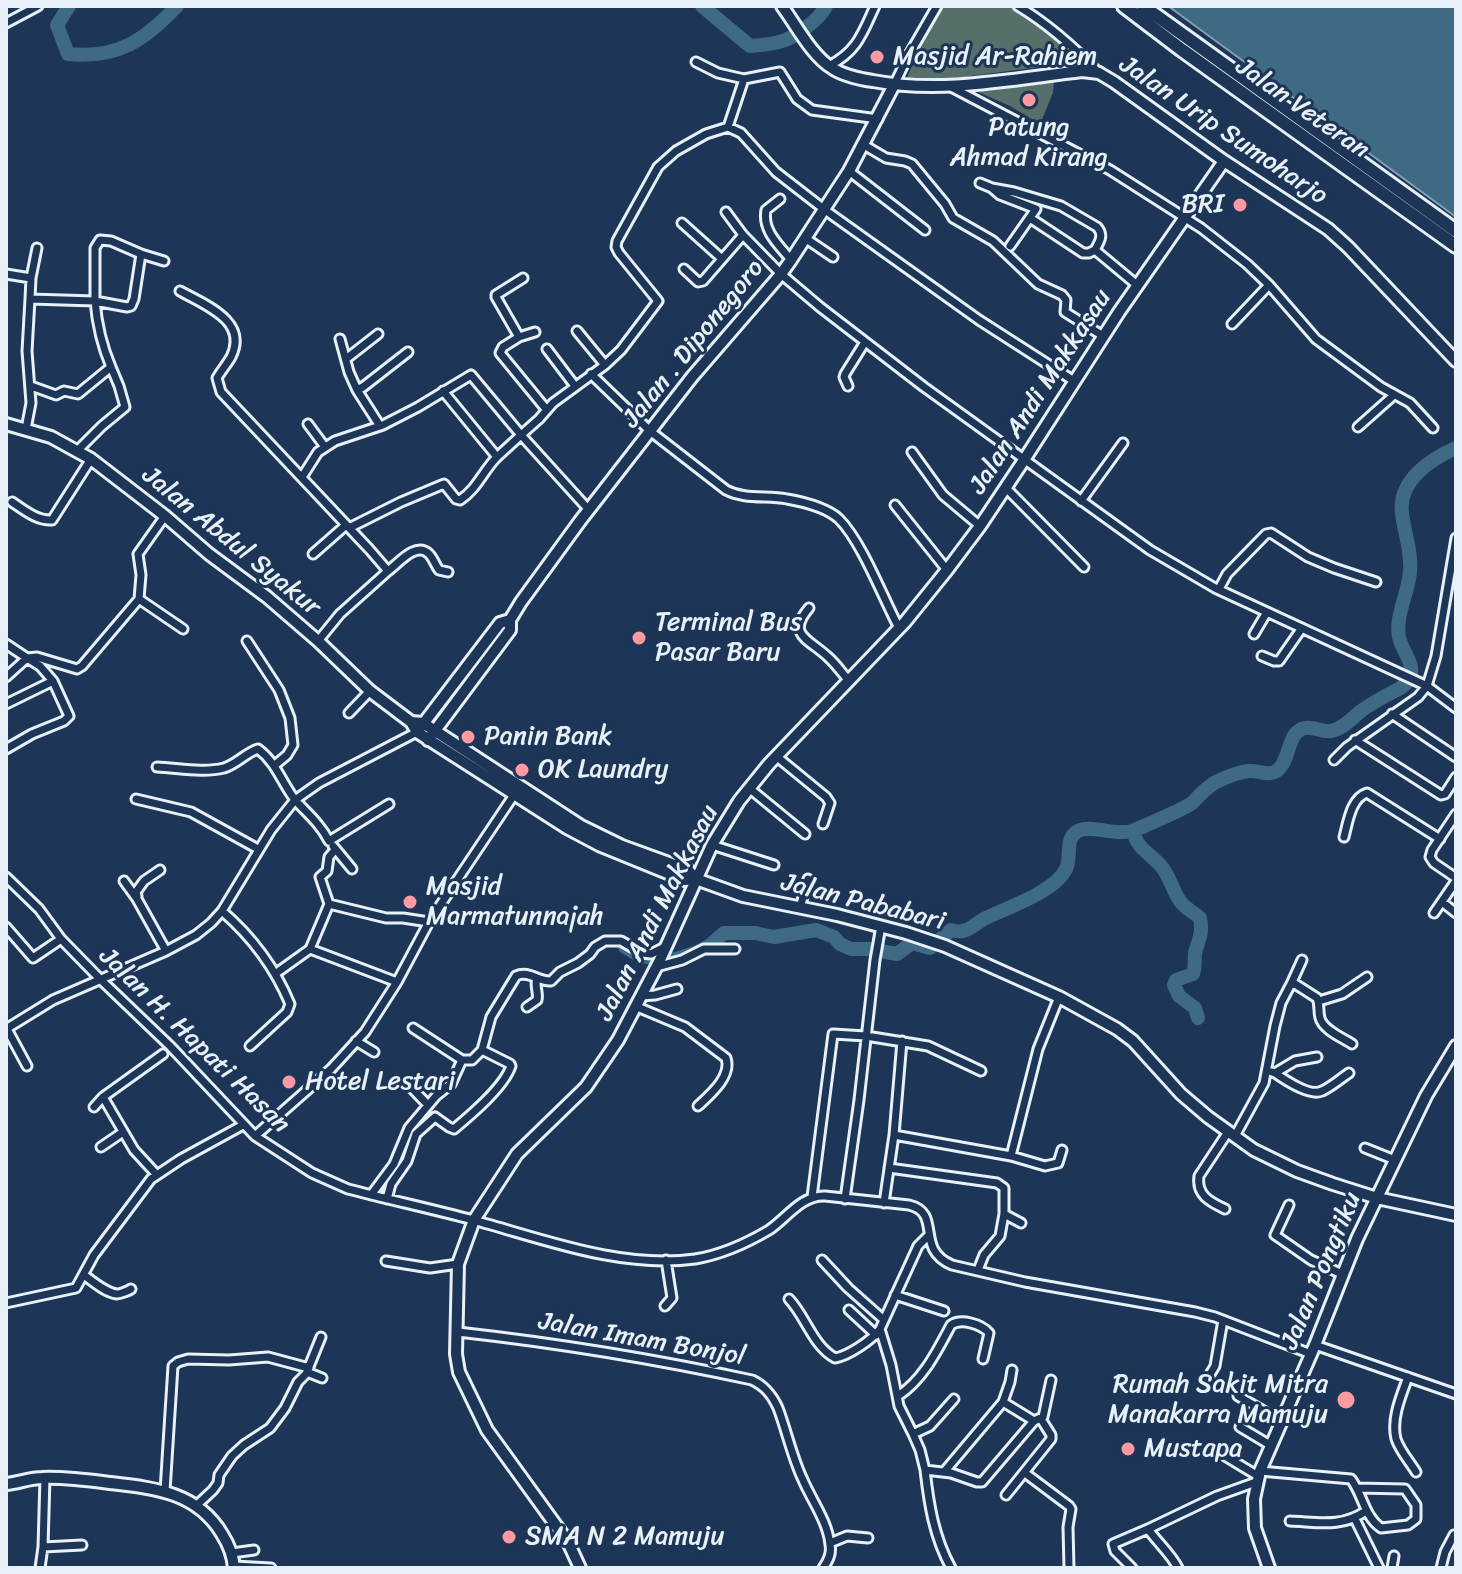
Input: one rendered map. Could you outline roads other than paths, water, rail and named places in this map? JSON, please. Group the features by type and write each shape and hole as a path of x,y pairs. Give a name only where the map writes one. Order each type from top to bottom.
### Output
{"highway":[{"name":"Jalan Veteran","path":"1124,6 1456,246"},
{"name":"Jalan Veteran","path":"1143,6 1456,231"}],"street":[{"path":"6,23 38,6"},
{"name":"Jalan Urip Sumoharjo","path":"782,6 819,57 829,66 853,78 894,85 949,86 1082,71 1099,73 1328,229 1456,361"},
{"path":"829,66 851,51 859,41 875,6"},
{"path":"894,85 937,6"},
{"path":"1018,6 1052,29 1099,73"},
{"path":"696,62 718,73 744,79 780,72 797,99 812,110 878,119"},
{"path":"728,127 744,79"},
{"name":"Jalan . Diponegoro","path":"510,620 650,431 717,346 781,274 849,171 894,85"},
{"path":"949,86 1110,170 1185,217 1247,264 1316,339 1414,407 1433,428"},
{"path":"313,554 348,526 444,484 454,498 460,500 474,488 497,457 546,409 575,386 593,377 621,350 658,301 619,253 617,241 658,167 676,151 706,134 728,127 746,137 776,172 825,210 979,320 1074,381"},
{"path":"864,145 886,158 912,164 953,218 993,241 1038,284 1062,295 1066,300 1065,312 1103,336"},
{"name":"Jalan Andi Makkasau","path":"580,1568 568,1542 487,1430 459,1372 456,1354 458,1264 474,1220 517,1154 586,1087 618,1040 661,958 712,845 749,788 899,628 947,570 1006,488 1137,285 1224,161"},
{"path":"849,171 925,230"},
{"path":"980,183 1000,195 1037,205 1061,206 1097,227 1101,238 1095,250 1083,253 1030,218"},
{"path":"780,199 766,210 765,224 791,260"},
{"path":"1010,246 1037,205"},
{"path":"726,212 743,235 781,274 865,342 1150,550 1219,589 1427,686 1456,708"},
{"path":"682,223 721,258"},
{"path":"684,269 700,282 743,235"},
{"path":"805,238 833,257"},
{"path":"78,450 125,407 96,322 95,248 103,239 164,261"},
{"path":"26,429 31,403 27,351 31,278 37,248"},
{"path":"1095,250 1137,285"},
{"path":"30,299 95,301 131,306 141,254"},
{"path":"6,274 31,278"},
{"path":"519,337 496,295 523,278"},
{"path":"1232,324 1269,285"},
{"path":"180,291 214,310 233,328 235,344 231,357 217,378 218,387 388,571"},
{"path":"577,331 605,365"},
{"path":"535,332 519,337 503,347 500,353 546,409"},
{"path":"346,359 378,334"},
{"path":"340,339 357,390 380,426"},
{"path":"848,386 845,374 865,342"},
{"path":"547,349 575,386"},
{"path":"357,390 408,352"},
{"path":"31,386 56,395 64,391 78,394 111,367"},
{"path":"302,477 318,452 325,447 380,426 472,375 589,510"},
{"path":"593,377 650,431 726,490 733,494 788,499 819,507 839,519 899,628"},
{"path":"443,391 497,457"},
{"path":"1358,427 1394,395"},
{"name":"Jalan Abdul Syakur","path":"6,424 51,437 91,459 267,597 370,691 417,726 428,740 581,826 622,846 688,870 696,879"},
{"path":"308,424 325,447"},
{"path":"1081,501 1123,443"},
{"path":"912,452 943,495 980,526"},
{"path":"12,502 32,515 52,520 91,459"},
{"path":"1006,488 1084,567"},
{"path":"895,505 947,570"},
{"path":"6,677 27,658 37,657 81,668 139,599 141,575 138,554 165,516"},
{"path":"1219,589 1227,574 1266,534 1271,533 1308,557 1376,582"},
{"path":"1334,760 1355,740 1418,697 1427,686 1436,656 1456,540"},
{"path":"318,641 340,614 413,551 422,549 439,570 448,572"},
{"path":"1446,590 1456,597"},
{"path":"139,599 183,629"},
{"path":"809,608 799,624 802,634 829,657 849,681"},
{"path":"1254,634 1267,612"},
{"path":"27,1066 6,1029 53,1000 166,951 211,923 242,880 258,849 295,800 417,726 500,623 510,620 510,630 428,740"},
{"path":"1262,656 1279,661 1302,628"},
{"path":"247,641 279,690 290,718 293,745 275,765"},
{"path":"6,644 40,666 53,681 69,718 6,749"},
{"path":"6,704 53,681"},
{"path":"349,713 370,691"},
{"path":"1392,714 1456,757"},
{"name":"Jalan Abdul Syakur","path":"417,726 435,731 517,792"},
{"path":"1355,740 1441,795 1445,794 1456,777"},
{"path":"157,767 197,770 225,768 258,749 275,765 295,800 321,826 335,850 352,869"},
{"path":"776,756 826,797 830,803 823,824"},
{"path":"749,788 805,834"},
{"path":"255,1136 331,1069 378,1014 429,922 517,792"},
{"path":"1344,837 1350,813 1359,796 1367,793 1440,839"},
{"path":"136,799 191,812 258,849"},
{"path":"329,841 389,804"},
{"path":"1434,913 1456,880 1430,857 1456,814"},
{"path":"712,845 774,865"},
{"path":"275,974 310,949 329,904 320,877 327,871 329,857 335,850"},
{"path":"137,899 136,892 144,881 160,870"},
{"name":"Jalan H. Hapati Hasan","path":"6,877 39,909 61,939 170,1046 255,1136 312,1173 348,1189 605,1255 666,1260 715,1254 750,1239 780,1222 812,1197"},
{"name":"Jalan Pababari","path":"696,879 743,896 881,926 945,946 1101,1019 1133,1041 1181,1094 1254,1150 1297,1171 1377,1198 1456,1215"},
{"path":"800,908 808,879"},
{"path":"124,881 166,951"},
{"path":"1442,902 1456,913"},
{"path":"329,904 386,918 429,922"},
{"path":"222,911 262,953 289,1000 290,1007 250,1046"},
{"path":"845,1199 881,926"},
{"path":"6,927 33,958 61,939"},
{"path":"413,1028 462,1060 472,1060 482,1050 491,1017 516,976 524,973 536,981 554,980 560,972 578,963 605,941 621,941 642,953 682,960 704,949 735,949"},
{"path":"310,949 397,982"},
{"path":"1225,1209 1208,1201 1198,1184 1199,1176 1232,1134 1271,1072 1275,1026 1281,1003 1302,960"},
{"path":"1319,1001 1342,994 1367,977"},
{"path":"527,1007 539,995 536,981"},
{"path":"1292,982 1309,991 1319,1001 1319,1018 1324,1026 1352,1044"},
{"path":"638,1001 677,989"},
{"path":"1011,1156 1038,1049 1059,997"},
{"path":"638,1001 685,1027 726,1058 728,1069 724,1077 698,1106"},
{"path":"981,1071 932,1047 832,1034 812,1197 914,1206 922,1210 935,1253 943,1261 960,1267 1025,1282 1195,1312 1456,1394"},
{"path":"356,1041 374,1052"},
{"path":"884,1203 894,1135 902,1041"},
{"name":"Jalan Pongtiku","path":"1269,1568 1255,1528 1258,1476 1342,1274 1426,1096 1456,1046"},
{"path":"405,1081 429,1111 454,1129 494,1093 510,1070 510,1064 482,1050"},
{"path":"94,1107 103,1097 163,1054"},
{"path":"1271,1072 1295,1061 1317,1057"},
{"path":"379,1197 404,1167 416,1134 429,1111 451,1084 462,1060"},
{"path":"1271,1072 1316,1093 1349,1073"},
{"path":"103,1097 134,1150 157,1175"},
{"path":"379,1197 409,1128 429,1111"},
{"path":"6,1303 73,1289 113,1228 151,1179 243,1125"},
{"path":"101,1147 123,1132"},
{"path":"894,1135 1051,1166 1059,1161 1062,1150"},
{"path":"1365,1148 1395,1160"},
{"path":"889,1168 1002,1186 1005,1190 1000,1236 984,1255 978,1270"},
{"path":"1289,1205 1275,1235 1311,1260 1342,1274"},
{"path":"1004,1214 1021,1223"},
{"path":"789,1299 822,1349 835,1358 847,1354 878,1332 918,1246 929,1235"},
{"path":"665,1306 672,1298 666,1260"},
{"path":"822,1260 884,1320"},
{"path":"386,1261 430,1268 458,1264"},
{"path":"84,1275 114,1293 131,1289"},
{"path":"895,1295 944,1311"},
{"path":"849,1310 878,1332 902,1412 920,1450 935,1532 951,1568"},
{"path":"1206,1381 1215,1366 1223,1320"},
{"path":"898,1396 918,1380 951,1325 956,1322 989,1333 983,1359"},
{"name":"Jalan Imam Bonjol","path":"458,1332 522,1339 681,1365 760,1384 778,1408 799,1472 824,1523 830,1543"},
{"path":"197,1505 218,1483 219,1475 232,1456 270,1428 285,1408 308,1370 321,1337"},
{"path":"165,1491 173,1366 178,1362 188,1359 268,1357 322,1378"},
{"path":"944,1472 1003,1402 1012,1370"},
{"path":"1408,1377 1395,1423 1396,1438 1416,1472"},
{"path":"925,1470 982,1482 1038,1420 1051,1380"},
{"path":"1238,1396 1281,1421"},
{"path":"913,1434 930,1426 954,1399"},
{"path":"1003,1402 1038,1420 1051,1438 1006,1495"},
{"path":"1240,1427 1270,1445"},
{"path":"1225,1456 1258,1476"},
{"path":"1025,1473 1071,1509 1069,1568"},
{"path":"1132,1568 1115,1551 1113,1544 1258,1476 1349,1478 1353,1480 1372,1521 1381,1528 1408,1525 1416,1519 1413,1499 1405,1489 1357,1488"},
{"path":"40,1568 45,1478"},
{"path":"6,1484 45,1478 165,1491 197,1505 217,1526 232,1553 234,1567 271,1568"},
{"path":"1290,1521 1338,1524 1355,1519 1366,1511"},
{"path":"1355,1519 1379,1568"},
{"path":"1148,1529 1178,1568"},
{"path":"823,1568 829,1559 830,1543 849,1536 868,1538"},
{"path":"1441,1568 1445,1552 1456,1536"},
{"path":"43,1547 82,1545"},
{"path":"232,1553 254,1550"},
{"path":"1392,1568 1394,1556"}],"water":[{"path":"1168,6 1456,6 1456,217"}],"waterway":[{"path":"69,6 57,25 68,54 85,55 101,54 128,45 153,29 177,6"},
{"path":"702,6 750,46 792,37 814,21 826,6"},
{"path":"625,947 640,956 673,960 709,946 724,933 755,933 774,937 816,930 834,937 851,949 897,954 912,943 930,948 951,930 968,929 1052,885 1066,869 1071,838 1078,831 1132,831 1188,806 1208,787 1234,774 1278,770 1291,741 1301,729 1331,731 1339,728 1407,682 1411,665 1398,629 1410,564 1402,501 1405,490 1418,472 1456,448"},
{"path":"1134,830 1137,841 1164,870 1177,897 1200,918 1201,932 1193,974 1176,980 1174,985 1179,996 1195,1008 1198,1018"}],"place":[{"name":"Masjid Ar-Rahiem","path":"877,57"},
{"name":"Patung Ahmad Kirang","path":"1029,100"},
{"name":"BRI","path":"1240,205"},
{"name":"Terminal Bus Pasar Baru","path":"639,638"},
{"name":"Panin Bank","path":"468,737"},
{"name":"OK Laundry","path":"522,770"},
{"name":"Masjid Marmatunnajah","path":"410,902"},
{"name":"Hotel Lestari","path":"289,1082"},
{"name":"Rumah Sakit Mitra Manakarra Mamuju","path":"1346,1400"},
{"name":"Mustapa","path":"1128,1449"},
{"name":"SMA N 2 Mamuju","path":"509,1537"}]}
